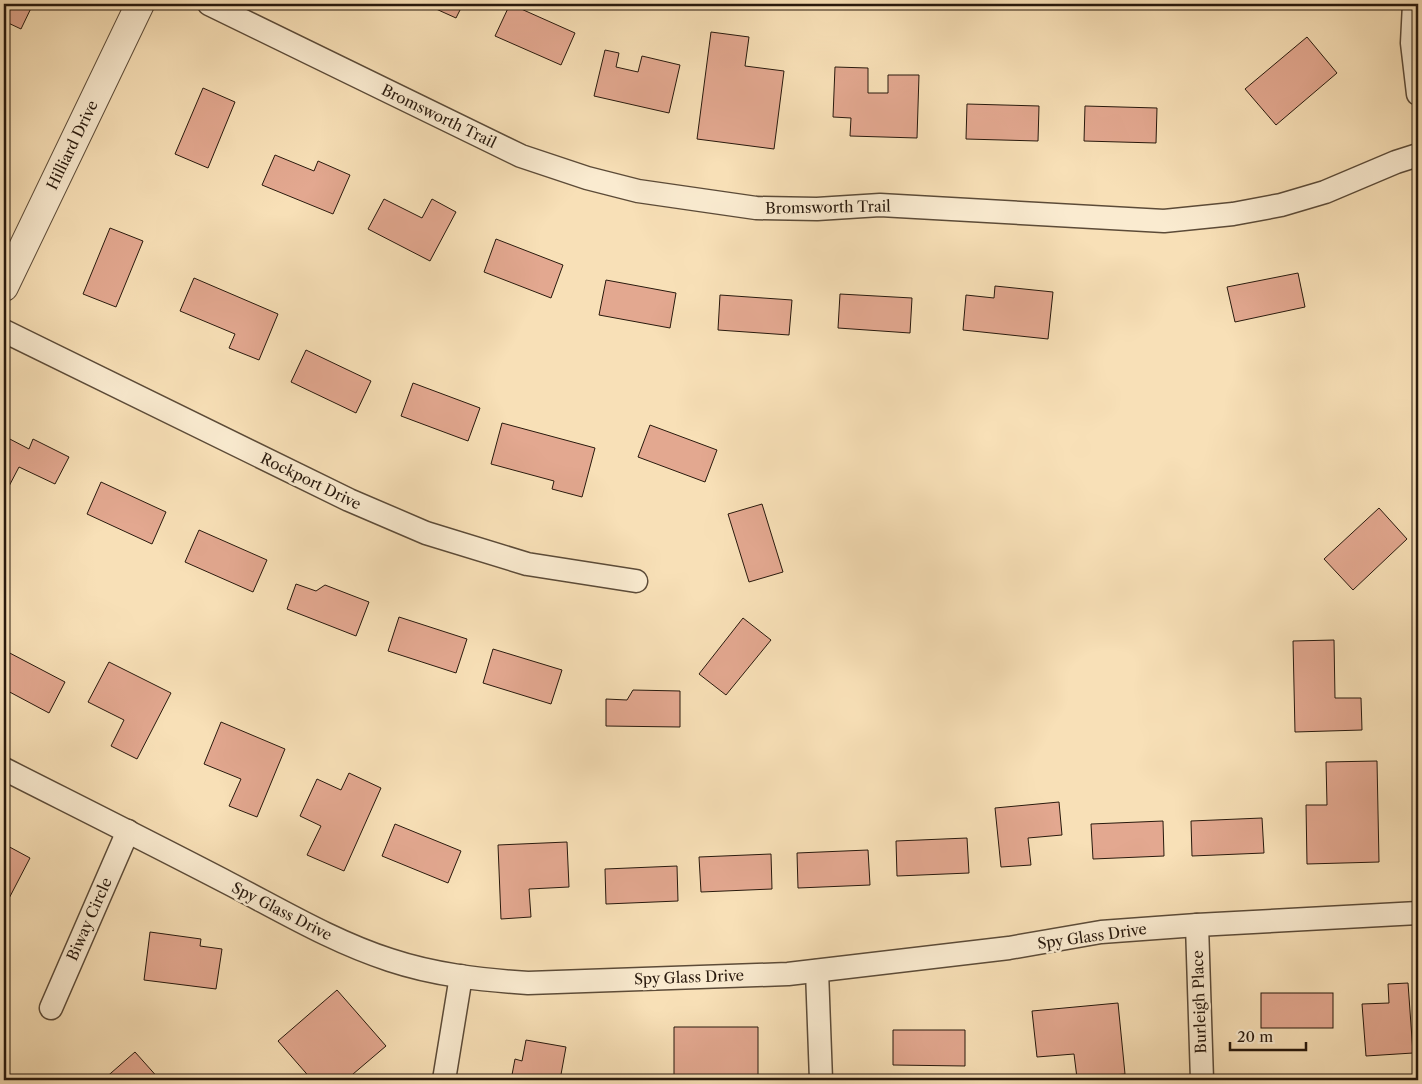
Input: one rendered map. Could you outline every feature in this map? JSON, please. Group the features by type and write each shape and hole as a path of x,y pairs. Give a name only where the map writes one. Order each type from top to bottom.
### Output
{"street":[{"name":"Hilliard Drive","path":"4,287 140,4"},
{"name":"Bromsworth Trail","path":"209,4 521,156 587,178 638,191 756,208 817,209 880,205 1164,221 1233,214 1280,205 1325,192 1396,162 1418,155"},
{"path":"1414,4 1412,44 1418,94"},
{"name":"Rockport Drive","path":"4,331 349,500 426,533 527,564 636,581"},
{"name":"Spy Glass Drive","path":"4,769 342,942 391,961 442,973 496,981 528,984 817,971 1009,948 1101,932 1418,913"},
{"name":"Biway Circle","path":"50,1008 128,831"},
{"name":"Burleigh Place","path":"1197,925 1202,1080"},
{"path":"817,971 821,1080"},
{"path":"444,1080 461,976"}],"building":[{"path":"4,4 33,4 21,29 4,21"},
{"path":"425,4 463,4 456,18"},
{"path":"510,4 575,33 561,65 495,36"},
{"path":"711,32 749,37 745,66 784,71 774,149 697,139"},
{"path":"1307,37 1337,73 1276,125 1245,89"},
{"path":"605,50 619,53 616,67 638,72 642,56 680,65 669,113 594,96"},
{"path":"835,67 868,68 868,93 888,93 888,75 919,75 917,138 850,136 851,118 833,117"},
{"path":"203,88 235,102 208,168 175,154"},
{"path":"967,104 1039,106 1038,141 966,139"},
{"path":"1085,106 1157,108 1156,143 1084,141"},
{"path":"275,155 314,171 318,161 350,175 333,214 262,185"},
{"path":"384,199 422,218 432,199 456,212 430,261 368,229"},
{"path":"110,228 143,241 116,307 83,294"},
{"path":"496,239 563,265 551,298 484,272"},
{"path":"1298,273 1305,307 1235,322 1227,287"},
{"path":"194,278 278,314 259,360 229,348 235,334 180,311"},
{"path":"606,280 676,293 670,328 599,315"},
{"path":"995,286 1053,292 1048,339 963,330 966,295 994,298"},
{"path":"840,294 912,298 910,333 838,328"},
{"path":"720,295 792,300 789,335 718,330"},
{"path":"306,350 371,381 356,413 291,382"},
{"path":"413,383 480,408 468,441 401,416"},
{"path":"502,423 595,448 582,497 552,489 554,481 491,464"},
{"path":"650,425 717,450 705,482 638,457"},
{"path":"4,436 29,449 33,439 69,457 55,484 19,467 7,490 4,488"},
{"path":"101,482 166,512 152,544 87,514"},
{"path":"762,504 783,572 749,582 728,514"},
{"path":"1379,508 1407,539 1353,590 1324,559"},
{"path":"199,530 267,560 253,592 185,562"},
{"path":"296,584 316,591 325,585 369,602 356,636 287,609"},
{"path":"399,617 467,639 456,673 388,651"},
{"path":"743,618 771,640 726,695 699,674"},
{"path":"1334,640 1335,698 1361,698 1362,730 1295,732 1293,641"},
{"path":"493,649 562,670 551,704 483,683"},
{"path":"4,650 65,682 49,713 4,689"},
{"path":"109,662 171,693 137,759 111,746 124,720 88,702"},
{"path":"633,690 680,691 680,727 606,726 606,699 627,700"},
{"path":"221,722 285,749 257,817 229,806 241,779 204,764"},
{"path":"1377,761 1379,862 1307,864 1306,805 1327,805 1326,762"},
{"path":"349,773 381,788 344,871 307,855 321,826 300,816 317,779 341,790"},
{"path":"1059,802 1062,835 1028,838 1031,865 1001,867 995,808"},
{"path":"1262,818 1264,853 1192,856 1191,821"},
{"path":"1163,821 1164,856 1093,859 1091,824"},
{"path":"395,824 461,851 448,883 382,856"},
{"path":"967,838 969,873 897,876 896,841"},
{"path":"567,842 569,887 529,889 531,917 501,919 498,845"},
{"path":"4,844 30,858 4,908"},
{"path":"868,850 870,885 798,888 797,853"},
{"path":"771,854 772,889 701,892 699,857"},
{"path":"677,866 678,901 606,904 605,869"},
{"path":"150,932 201,939 200,946 222,949 216,989 144,980"},
{"path":"1408,983 1413,1053 1366,1056 1362,1004 1389,1003 1388,984"},
{"path":"337,990 386,1046 346,1080 312,1080 278,1041"},
{"path":"1261,993 1333,993 1333,1028 1261,1028"},
{"path":"1118,1003 1125,1074 1077,1078 1074,1054 1037,1057 1032,1011"},
{"path":"674,1027 758,1027 758,1080 708,1080 708,1076 674,1076"},
{"path":"893,1030 965,1030 965,1066 893,1065"},
{"path":"526,1040 566,1047 560,1080 511,1080 515,1059 522,1061"},
{"path":"135,1052 160,1080 103,1080"}]}
